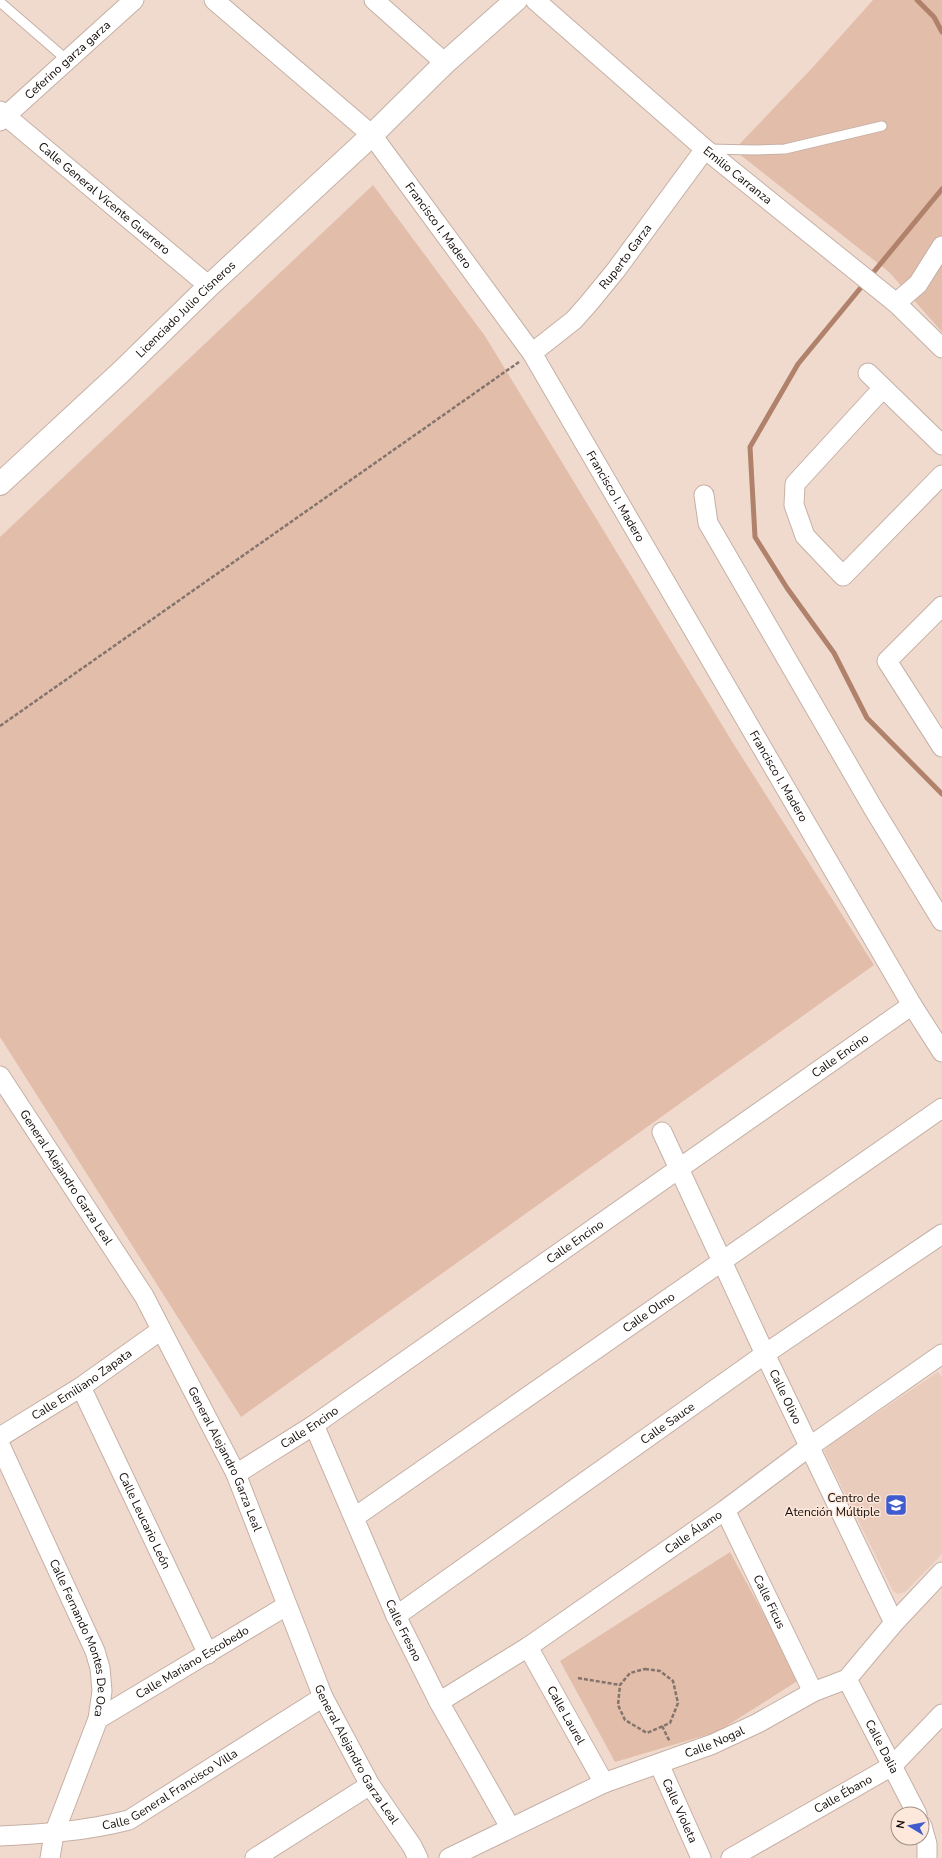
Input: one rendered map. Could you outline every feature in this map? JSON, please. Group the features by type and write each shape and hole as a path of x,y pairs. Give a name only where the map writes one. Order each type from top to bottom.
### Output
{"street":[{"name":"Ceferino garza garza","path":"2,116 134,0"},
{"name":"Francisco I. Madero","path":"214,0 372,135 532,353 912,1005 942,1052"},
{"path":"374,0 445,63"},
{"name":"Licenciado Julio Cisneros","path":"1,481 122,371 208,286 372,135 445,63 516,0"},
{"name":"Emilio Carranza","path":"535,0 705,149 896,303 942,348"},
{"name":"Calle General Vicente Guerrero","path":"2,116 208,286"},
{"name":"Ruperto Garza","path":"532,353 574,320 589,303 616,270 705,149"},
{"path":"896,303 918,284 942,246"},
{"path":"868,373 942,445"},
{"path":"883,388 795,484 794,505 805,536 843,576 942,475"},
{"path":"704,495 708,523 873,808 942,922"},
{"path":"942,606 887,662 942,747"},
{"name":"Calle Encino","path":"236,1474 314,1425 912,1005"},
{"name":"General Alejandro Garza Leal","path":"0,1076 144,1296 236,1474 286,1606 323,1697 370,1786 412,1846 418,1858"},
{"name":"Calle Olmo","path":"355,1517 942,1108"},
{"name":"Calle Olivo","path":"662,1132 721,1261 894,1623"},
{"name":"Calle Sauce","path":"396,1616 765,1354 942,1234"},
{"name":"Calle Emiliano Zapata","path":"0,1437 81,1387 162,1330"},
{"name":"Calle Álamo","path":"438,1702 528,1647 726,1510 809,1447 942,1354"},
{"name":"Calle Leucario León","path":"81,1387 208,1654"},
{"name":"Calle Fresno","path":"314,1425 355,1517 396,1616 438,1702 510,1827"},
{"name":"Calle Fernando Montes De Oca","path":"0,1445 95,1651 100,1668 102,1691 98,1719 54,1834 50,1858"},
{"name":"Calle Ficus","path":"726,1510 813,1692"},
{"name":"Calle Nogal","path":"449,1858 510,1827 604,1783 712,1744 758,1723 813,1692 847,1679 894,1623 942,1572"},
{"name":"Calle Mariano Escobedo","path":"98,1719 286,1606"},
{"name":"Calle Laurel","path":"528,1647 604,1783"},
{"name":"Calle Dalia","path":"847,1679 913,1806"},
{"name":"Calle General Francisco Villa","path":"0,1836 54,1834 99,1828 129,1820 323,1697"},
{"name":"Calle Ébano","path":"732,1858 892,1766 942,1714"},
{"name":"Calle Violeta","path":"659,1764 694,1856"},
{"path":"255,1858 370,1786"},
{"path":"927,1846 927,1858"},
{"path":"933,1858 942,1850"}],"lane":[{"path":"0,2 67,60"},
{"path":"705,149 785,149 882,126"}],"path":[{"path":"0,726 532,353"},
{"path":"645,1669 660,1671 673,1681 678,1702 670,1722 647,1733 625,1720 618,1704 620,1686 630,1673 645,1669"},
{"path":"578,1678 620,1686"}],"shaded area":[{"path":"873,0 942,0 942,332 889,272 734,150 814,66"},
{"path":"373,185 485,336 733,743 874,965 241,1417 0,1037 0,537"},
{"name":"Centro de Atención Múltiple","path":"938,1372 942,1377 942,1554 905,1592 898,1594 893,1591 824,1451 831,1444"},
{"path":"730,1552 799,1680 717,1732 615,1762 560,1661"}],"waterway":[{"path":"917,0 934,17 942,32"},
{"path":"942,189 798,364 750,447 755,537 787,588 834,653 867,718 942,794"}],"place":[{"name":"Centro de Atención Múltiple","path":"896,1505"}]}
